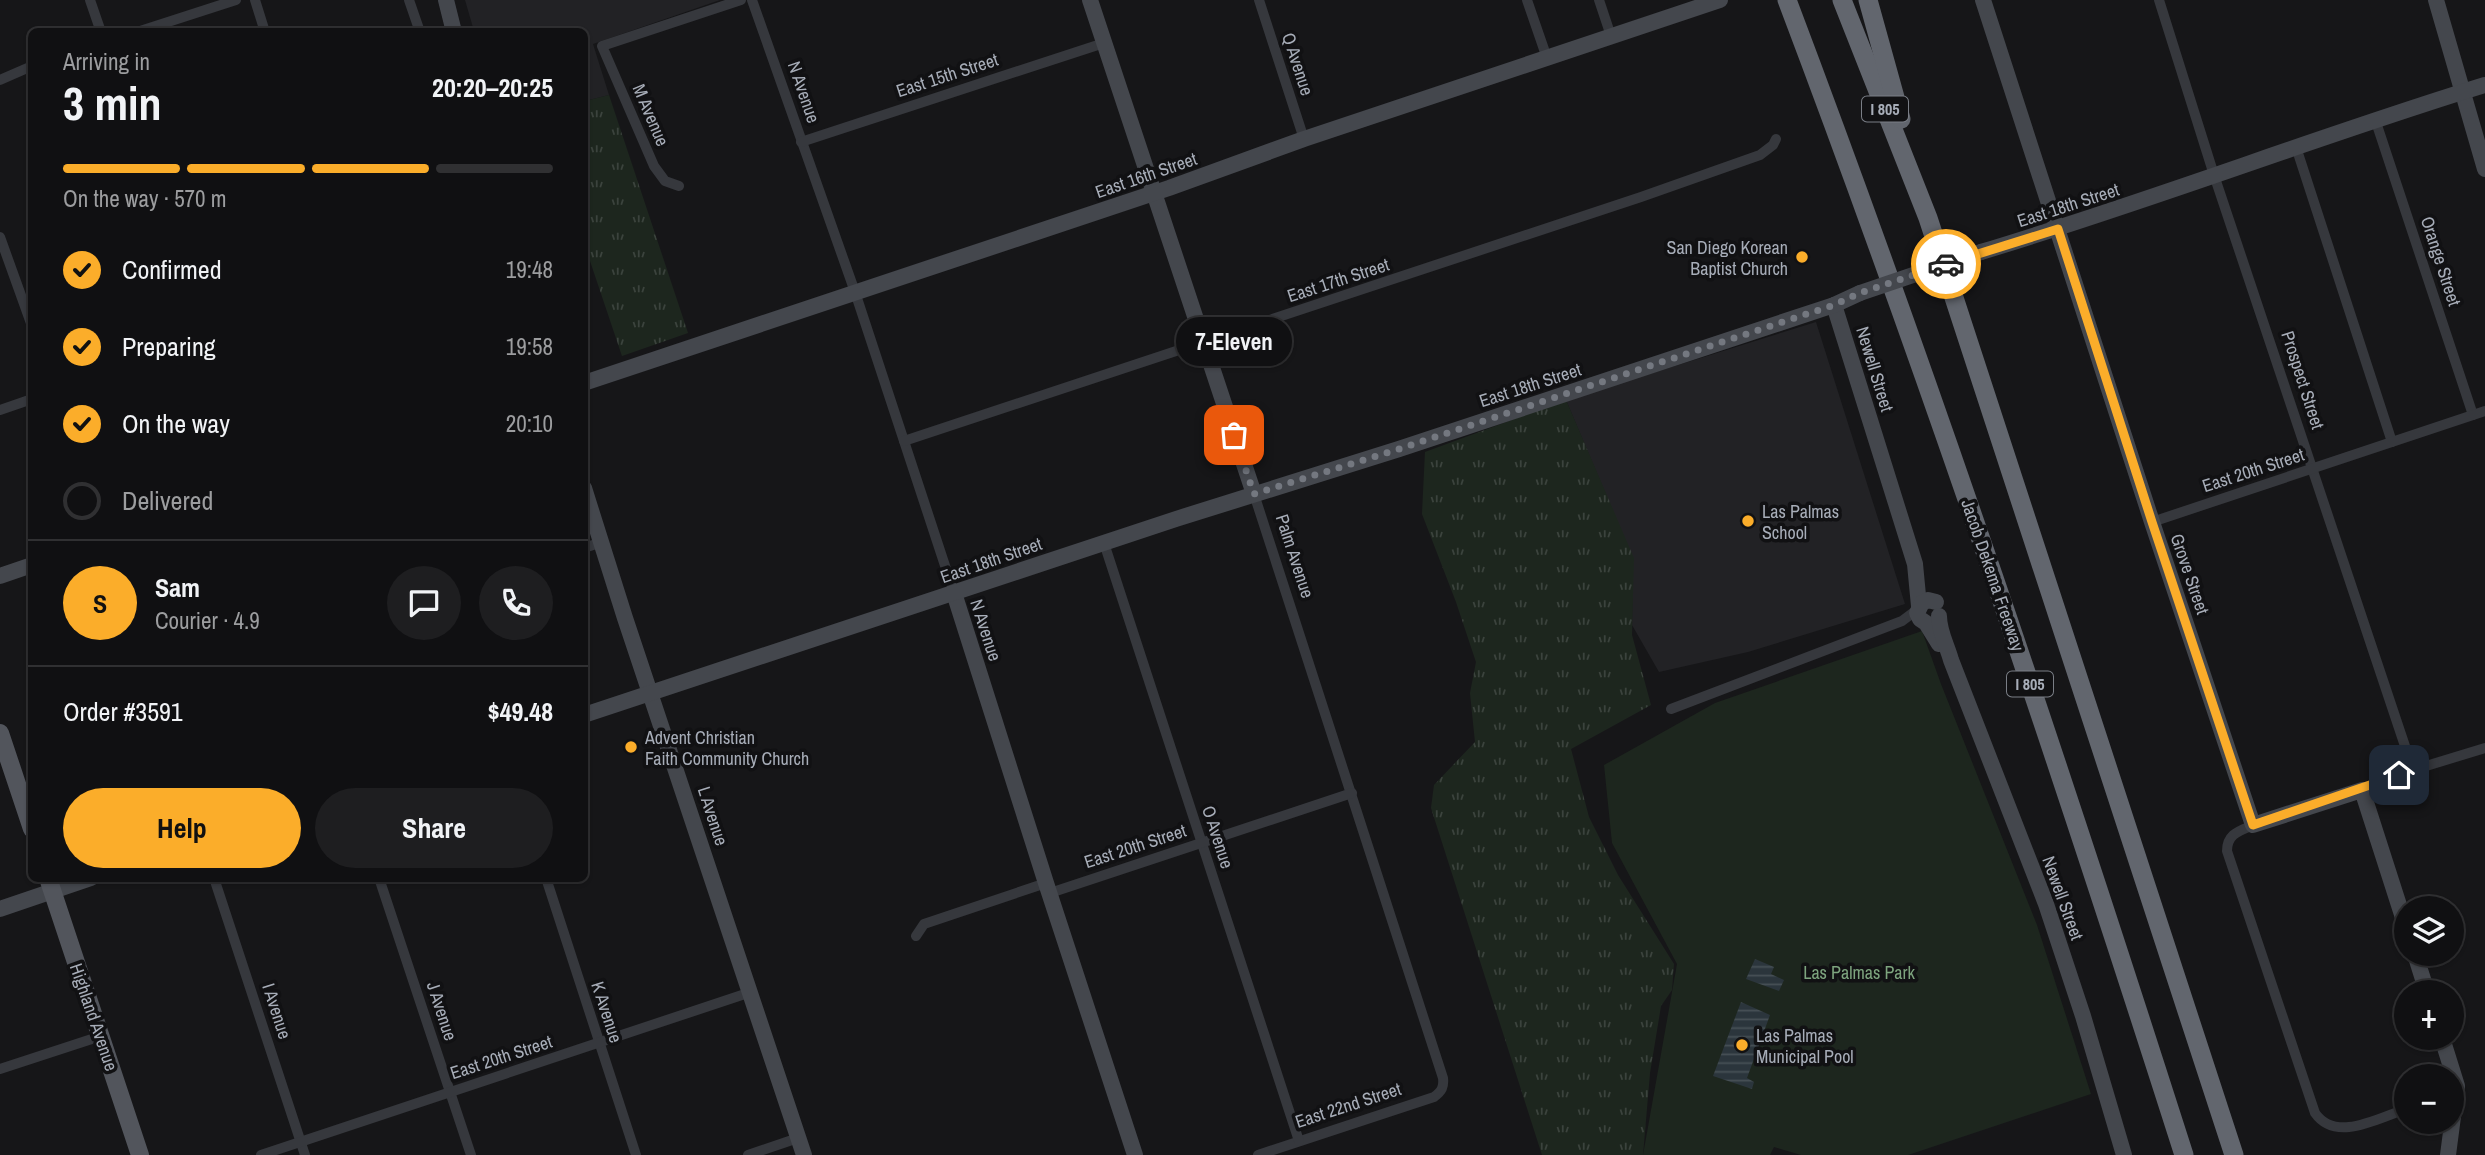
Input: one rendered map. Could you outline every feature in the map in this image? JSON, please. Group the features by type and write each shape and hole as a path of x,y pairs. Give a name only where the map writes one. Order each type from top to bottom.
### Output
{"highway":[{"path":"1772,0 1829,135 1868,216"},
{"name":"Jacob Dekema Freeway","path":"1787,0 1868,216 2069,796 2184,1155"},
{"name":"I 805","path":"1842,0 1928,218 2234,1155"},
{"path":"1868,0 1928,218"}],"main road":[{"path":"0,733 28,817"},
{"name":"Highland Avenue","path":"50,885 140,1155"}],"street":[{"path":"90,0 100,28"},
{"path":"149,28 236,0"},
{"path":"254,0 264,28"},
{"path":"409,0 419,28"},
{"path":"446,0 453,28"},
{"name":"M Avenue","path":"679,186 665,181 654,166 602,46 741,0"},
{"name":"N Avenue","path":"752,0 855,292 1135,1155"},
{"name":"Palm Avenue","path":"1090,0 1205,342 1444,1085"},
{"name":"Q Avenue","path":"1259,0 1304,139"},
{"path":"1527,0 1547,58"},
{"path":"1599,0 1611,36"},
{"name":"East 16th Street","path":"588,382 1720,0"},
{"name":"Grove Street","path":"1983,0 2253,825"},
{"name":"Prospect Street","path":"2159,0 2214,175 2413,770"},
{"path":"2436,0 2485,169"},
{"name":"East 15th Street","path":"801,142 1104,43"},
{"path":"0,80 28,68"},
{"name":"East 18th Street","path":"588,714 1834,305 1860,293 1981,252 2058,229 2375,119 2485,85"},
{"name":"Orange Street","path":"2375,119 2473,415"},
{"name":"East 17th Street","path":"904,441 1641,197 1760,155 1773,145 1776,139"},
{"path":"2296,147 2392,442"},
{"path":"0,237 28,315"},
{"name":"Newell Street","path":"1834,305 1915,564 1927,613 1947,644 2046,904 2124,1155"},
{"path":"0,410 28,400"},
{"name":"East 20th Street","path":"2152,522 2485,411"},
{"name":"L Avenue","path":"588,500 804,1155"},
{"path":"588,547 602,542"},
{"name":"O Avenue","path":"1104,543 1298,1141"},
{"path":"0,576 28,566"},
{"path":"1671,709 1927,613"},
{"path":"2394,1113 2344,1129 2328,1126 2320,1121 2315,1113 2227,851 2227,842 2234,833 2253,825 2485,748"},
{"path":"2362,790 2396,896"},
{"name":"East 20th Street","path":"916,936 924,924 1201,842 1352,793"},
{"path":"0,909 50,885 68,882"},
{"name":"I Avenue","path":"215,882 305,1155"},
{"name":"J Avenue","path":"380,882 471,1155"},
{"name":"K Avenue","path":"547,882 635,1155"},
{"name":"East 20th Street","path":"261,1155 751,992"},
{"path":"0,1069 102,1036"},
{"name":"East 22nd Street","path":"1258,1155 1434,1097 1441,1092 1444,1085"},
{"path":"2448,1155 2450,1134"},
{"path":"748,1155 798,1138"}],"shaded area":[{"path":"465,0 720,0 593,44 609,95 588,100 588,28 473,28"},
{"name":"Las Palmas School","path":"1816,322 1905,604 1748,652 1659,672 1632,625 1633,558 1566,400"},
{"path":"1755,959 1774,967 1771,974 1784,980 1779,991 1746,979"},
{"name":"Las Palmas Municipal Pool","path":"1741,1002 1770,1015 1747,1078 1754,1082 1752,1089 1713,1076"}],"green space":[{"path":"609,95 688,333 622,356 588,255 588,100"},
{"path":"1566,400 1634,558 1632,635 1651,705 1571,749 1589,817 1618,875 1674,964 1672,990 1661,1006 1650,1073 1643,1155 1542,1155 1431,808 1434,785 1475,742 1470,693 1476,662 1422,514 1425,452"},
{"name":"Las Palmas Park","path":"1922,631 2037,925 2091,1094 1908,1155 1801,1155 1774,1147 1770,1155 1643,1155 1677,964 1612,843 1604,765 1715,703"}],"way so far":[{"path":"1234,435 1254,494 1399,449 1834,305 1860,293 1946,264"}],"place":[{"name":"San Diego Korean Baptist Church","path":"1802,257"},
{"name":"7-Eleven","path":"1234,435"},
{"name":"Las Palmas School","path":"1748,521"},
{"name":"Advent Christian Faith Community Church","path":"631,747"},
{"name":"Las Palmas Municipal Pool","path":"1742,1045"}],"route":[{"path":"1946,264 2058,229 2253,825 2362,790 2399,775"}]}
